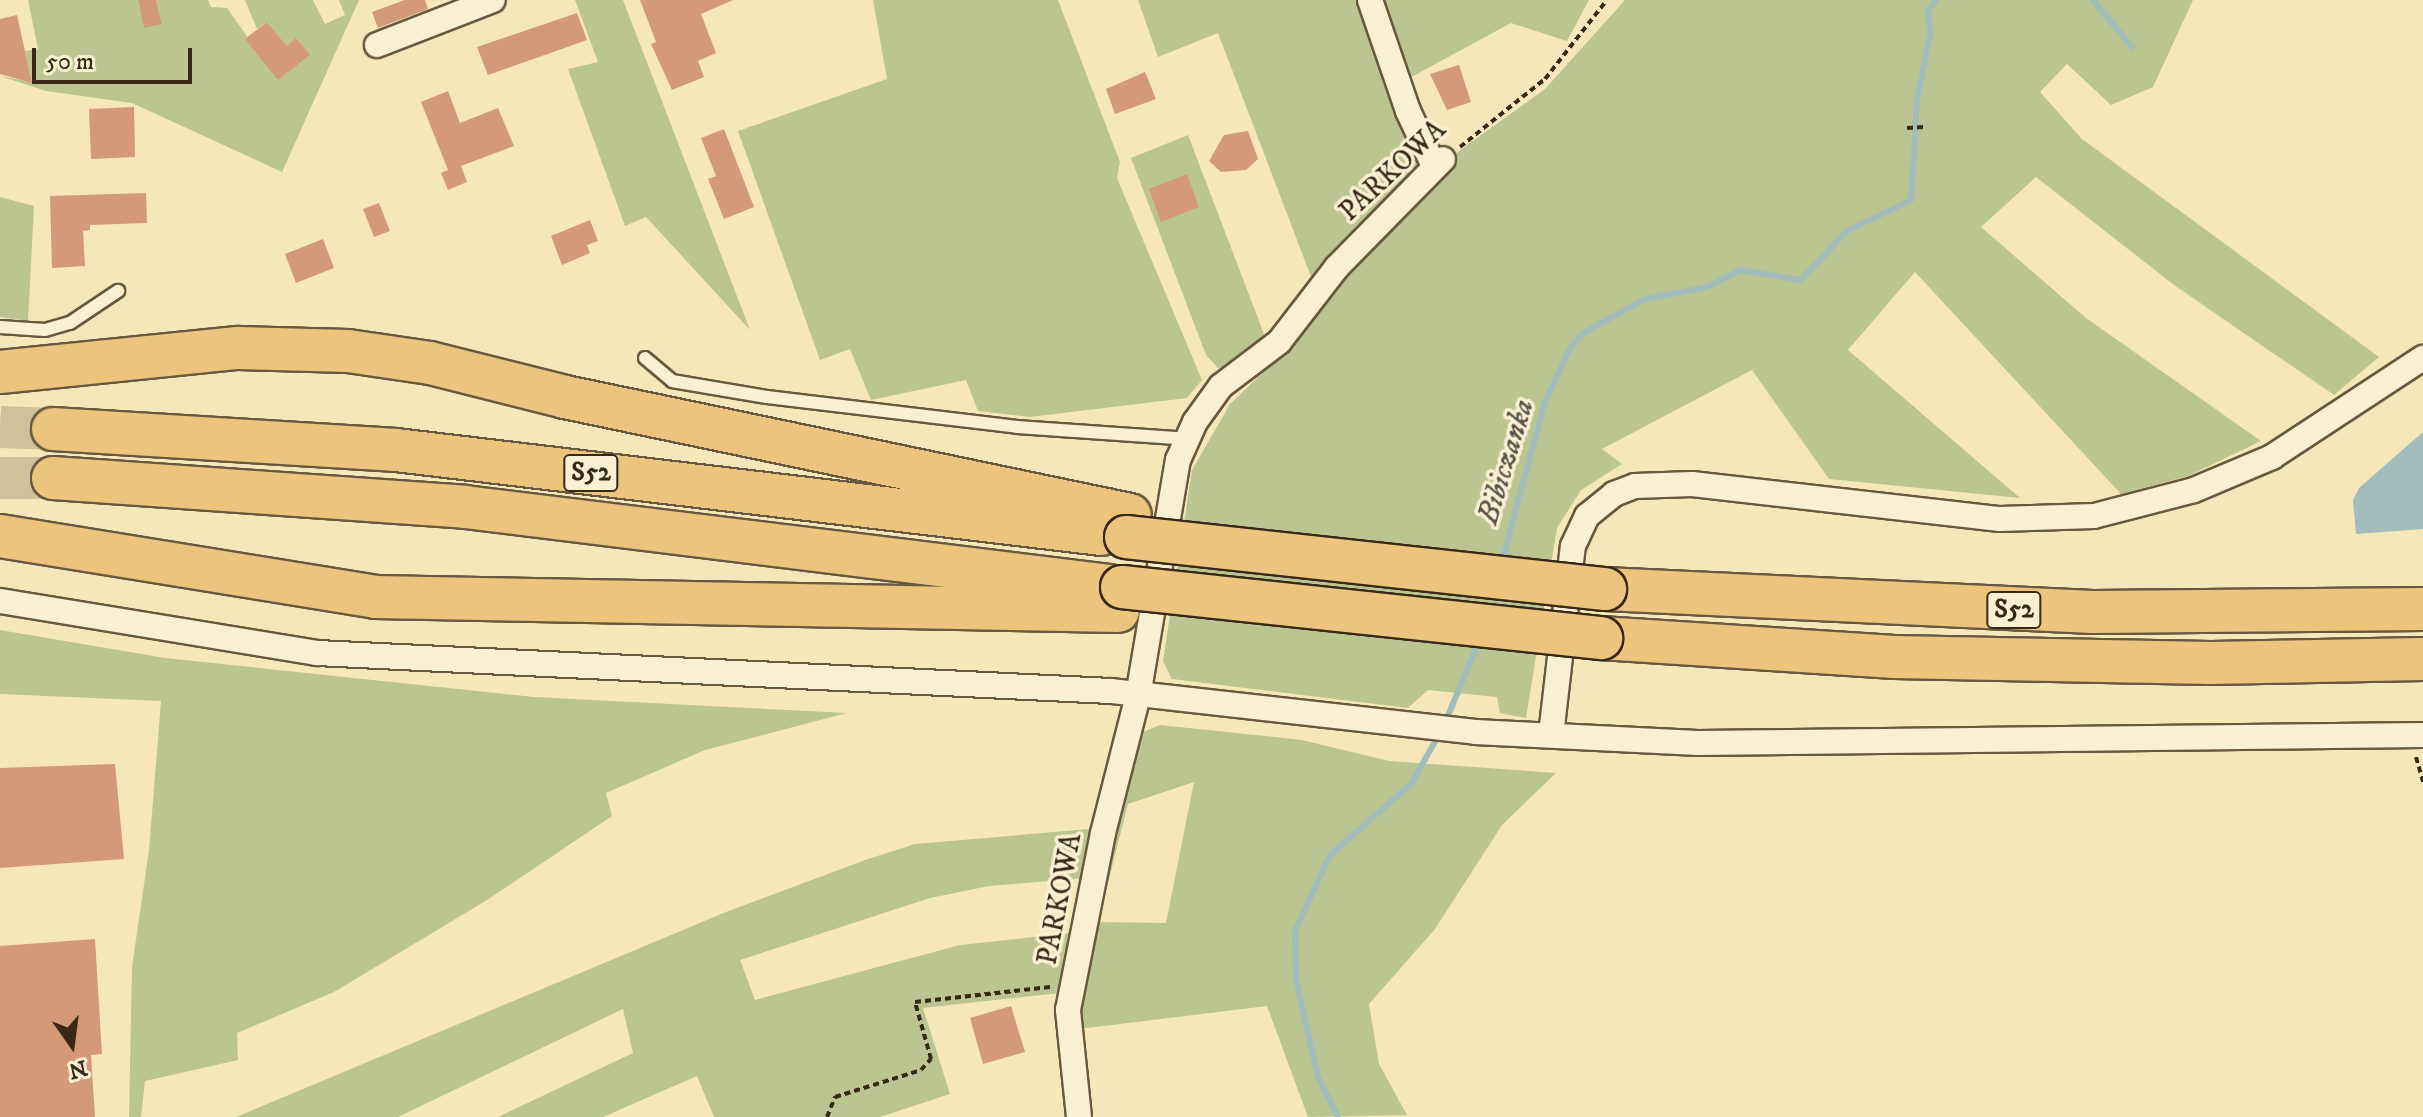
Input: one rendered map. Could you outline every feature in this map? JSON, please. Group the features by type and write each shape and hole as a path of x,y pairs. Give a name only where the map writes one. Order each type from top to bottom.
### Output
{"highway":[{"path":"0,372 238,348 348,351 430,363 565,397 1128,526"},
{"name":"S52","path":"53,429 396,450 1128,526 1269,554 1605,589 2092,612 2423,609"},
{"name":"S52","path":"53,478 465,507 1120,599 1257,604 1601,638 1971,659 2423,659"},
{"path":"0,536 375,597 1120,599"}],"street":[{"path":"377,45 493,0"},
{"path":"1370,0 1408,111 1439,162"},
{"name":"PARKOWA","path":"1079,1117 1068,1010 1138,696 1173,480 1187,439 1221,386 1279,342 1337,267 1439,162"},
{"path":"1551,735 1573,546 1587,516 1614,494 1635,486 1692,484 2000,519 2094,516 2194,490 2272,457 2423,358"},
{"path":"0,601 317,653 1138,696 1411,726 1551,735 1698,743 2423,735"}],"lane":[{"path":"0,327 45,330 70,323 118,291"},
{"path":"645,358 672,381 767,397 1017,427 1187,439"}],"path":[{"name":"PARKOWA","path":"1439,162 1545,79 1607,0"},
{"path":"1907,128 1924,127"},
{"path":"2423,746 2416,755 2423,782"},
{"path":"827,1117 835,1097 921,1070 931,1059 915,1002 1073,986"}],"green space":[{"path":"28,0 138,0 144,27 162,24 156,0 208,0 211,7 227,8 278,80 309,55 297,39 287,46 267,22 257,29 245,0 313,0 325,24 345,15 339,0 359,0 282,172 132,103 46,91 0,76 32,82 25,51 38,49"},
{"path":"575,0 623,0 750,330 646,217 625,226 568,69 598,62"},
{"path":"873,0 1058,0 1120,162 1117,178 1202,380 1187,398 1030,417 978,411 966,380 871,400 850,349 820,360 738,131 887,79"},
{"path":"1138,0 1365,0 1420,170 1313,282 1218,33 1158,57"},
{"path":"1376,0 1589,0 1567,41 1511,23 1404,81"},
{"path":"1625,0 2193,0 2153,87 2111,105 2067,64 2040,92 2082,139 2379,357 2334,395 2174,285 2036,177 1981,227 2086,318 2261,441 2188,476 2121,494 1915,272 1848,350 2020,498 1829,479 1752,370 1602,449 1622,464 1581,490 1557,528 1526,718 1500,713 1497,697 1428,690 1408,708 1172,679 1163,661 1192,470 1230,404 1298,339 1344,268 1455,154 1545,89"},
{"path":"1188,135 1264,334 1240,364 1218,368 1206,355 1131,158"},
{"path":"0,197 34,206 28,321 0,317"},
{"path":"0,630 165,658 534,697 847,713 705,750 606,793 612,816 487,900 334,992 237,1033 238,1060 145,1081 141,1117 129,1117 132,967 149,850 161,701 0,694"},
{"path":"1160,725 1302,740 1389,761 1556,773 1502,825 1435,929 1369,1004 1379,1064 1407,1115 1308,1117 1267,1006 1079,1029 1078,1007 1133,736","holes":["1194,782 1166,923 1098,922 1128,804"]},
{"path":"1101,828 1088,878 989,886 930,898 740,960 755,1000 960,945 1071,933 1060,993 923,1008 950,1094 880,1117 714,1117 697,1076 603,1117 498,1117 633,1053 623,1009 398,1117 236,1117 726,912 868,859 915,844"}],"water":[{"path":"2423,432 2423,529 2356,534 2353,500 2359,488"}],"building":[{"path":"138,0 156,0 162,24 144,28"},
{"path":"405,0 425,0 428,9 378,28 372,12"},
{"path":"640,0 733,0 701,14 716,53 698,61 704,77 672,90 651,44 656,42"},
{"path":"577,13 587,40 488,75 477,47"},
{"path":"17,15 32,83 0,74 0,19"},
{"path":"267,22 287,46 296,38 310,55 278,80 245,39"},
{"path":"1459,65 1471,102 1447,110 1430,74"},
{"path":"1145,72 1156,99 1115,114 1106,89"},
{"path":"448,91 460,123 498,108 514,146 461,166 467,182 448,190 441,173 448,170 421,102"},
{"path":"134,107 135,157 91,159 89,109"},
{"path":"724,129 754,207 724,219 708,179 716,176 701,138"},
{"path":"1248,131 1258,159 1246,170 1221,172 1209,161 1224,135"},
{"path":"1187,174 1199,207 1161,222 1149,189"},
{"path":"146,193 147,223 90,225 90,230 83,231 85,266 52,268 50,196"},
{"path":"379,203 390,231 374,237 363,209"},
{"path":"590,220 598,241 587,245 590,253 562,265 551,236"},
{"path":"323,239 334,268 296,283 285,254"},
{"path":"115,764 124,859 0,868 0,768"},
{"path":"95,939 102,1054 91,1055 95,1117 0,1117 0,946"},
{"path":"1011,1006 1025,1052 983,1064 970,1018"}],"waterway":[{"name":"Bibiczanka","path":"1502,561 1545,402 1569,350 1583,333 1645,299 1707,287 1741,270 1801,280 1847,231 1911,200 1917,100 1930,35 1928,11 1936,0"},
{"path":"2093,0 2132,47"},
{"name":"Bibiczanka","path":"1445,723 1479,641"},
{"name":"Bibiczanka","path":"1338,1117 1318,1077 1296,980 1295,931 1330,855 1411,784 1440,733"}],"tunnel":[{"path":"0,427 53,429"},
{"path":"0,478 53,478"}]}
